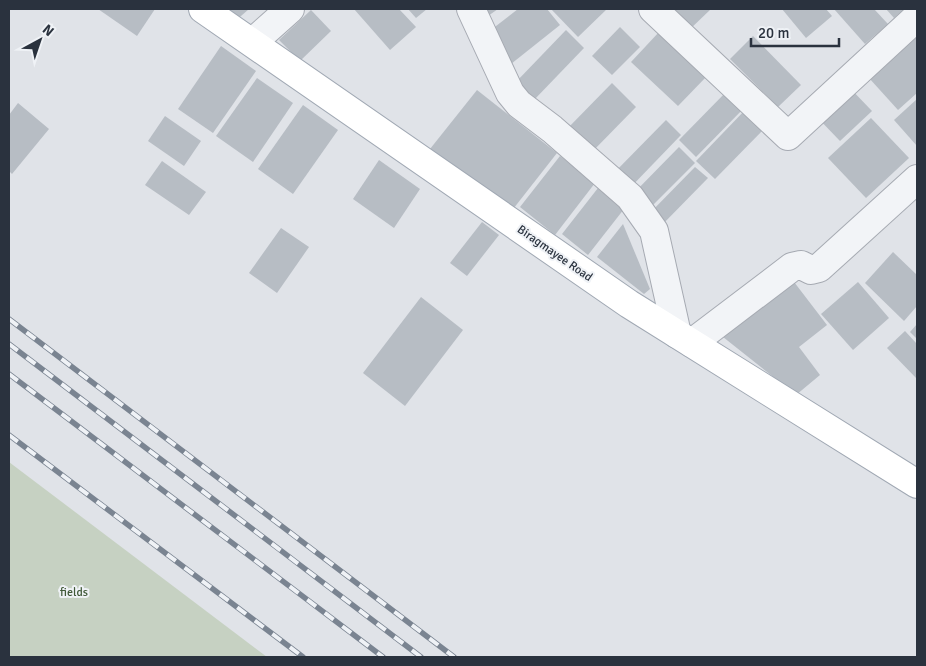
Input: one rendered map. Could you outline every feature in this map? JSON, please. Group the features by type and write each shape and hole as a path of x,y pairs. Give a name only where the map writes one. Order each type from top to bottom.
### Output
{"main road":[{"name":"Biragmayee Road","path":"203,9 628,304 917,484"}],"street":[{"path":"253,42 290,9"},
{"path":"471,9 510,93 519,104 552,129 630,198 654,231 684,339 792,267 801,265 811,270 819,268 917,179"},
{"path":"653,9 788,136 917,17"}],"green space":[{"name":"fields","path":"9,462 267,657 9,657"}],"building":[{"path":"98,9 155,9 137,36"},
{"path":"220,9 249,9 233,23"},
{"path":"354,9 399,9 416,27 390,50"},
{"path":"408,9 427,9 416,18"},
{"path":"482,9 498,9 488,16"},
{"path":"518,9 547,9 560,25 511,64 487,33"},
{"path":"551,9 607,9 578,37"},
{"path":"667,9 711,9 688,31"},
{"path":"782,9 826,9 832,16 806,38"},
{"path":"834,9 874,9 888,24 865,44"},
{"path":"886,9 904,9 894,18"},
{"path":"311,10 331,31 300,61 279,40"},
{"path":"917,24 917,93 898,110 869,78"},
{"path":"620,27 640,47 612,75 592,56"},
{"path":"566,30 584,48 533,101 515,83"},
{"path":"660,31 707,76 678,106 631,62"},
{"path":"753,36 801,85 778,107 730,59"},
{"path":"221,46 256,71 213,133 178,109"},
{"path":"257,78 293,103 253,162 216,136"},
{"path":"612,83 636,107 590,154 566,130"},
{"path":"847,85 872,111 840,141 815,115"},
{"path":"477,90 557,153 510,213 430,149"},
{"path":"728,90 745,107 696,157 679,140"},
{"path":"917,99 917,146 894,120"},
{"path":"18,103 49,129 12,174 9,171 9,115"},
{"path":"303,105 338,130 293,194 258,169"},
{"path":"747,108 766,127 715,179 696,161"},
{"path":"165,116 201,141 184,166 148,141"},
{"path":"871,118 909,158 866,198 828,158"},
{"path":"666,120 681,135 627,191 611,176"},
{"path":"679,147 695,163 646,212 630,197"},
{"path":"560,156 595,183 555,235 520,207"},
{"path":"379,160 420,189 394,228 353,199"},
{"path":"162,161 206,192 189,215 145,185"},
{"path":"695,167 708,178 659,228 647,216"},
{"path":"598,188 624,209 588,255 562,234"},
{"path":"482,222 499,235 467,276 450,263"},
{"path":"623,224 650,289 644,294 597,257"},
{"path":"281,228 309,247 277,293 249,273"},
{"path":"893,252 917,275 917,306 904,321 865,283"},
{"path":"791,278 827,325 799,347 820,375 796,395 718,333"},
{"path":"858,282 889,318 853,350 821,314"},
{"path":"421,297 463,330 405,406 363,373"},
{"path":"917,324 917,339 910,332"},
{"path":"905,331 917,344 917,379 887,348"}],"railway":[{"path":"9,319 454,657"},
{"path":"9,344 421,657"},
{"path":"9,374 383,657"},
{"path":"9,435 303,657"}]}
